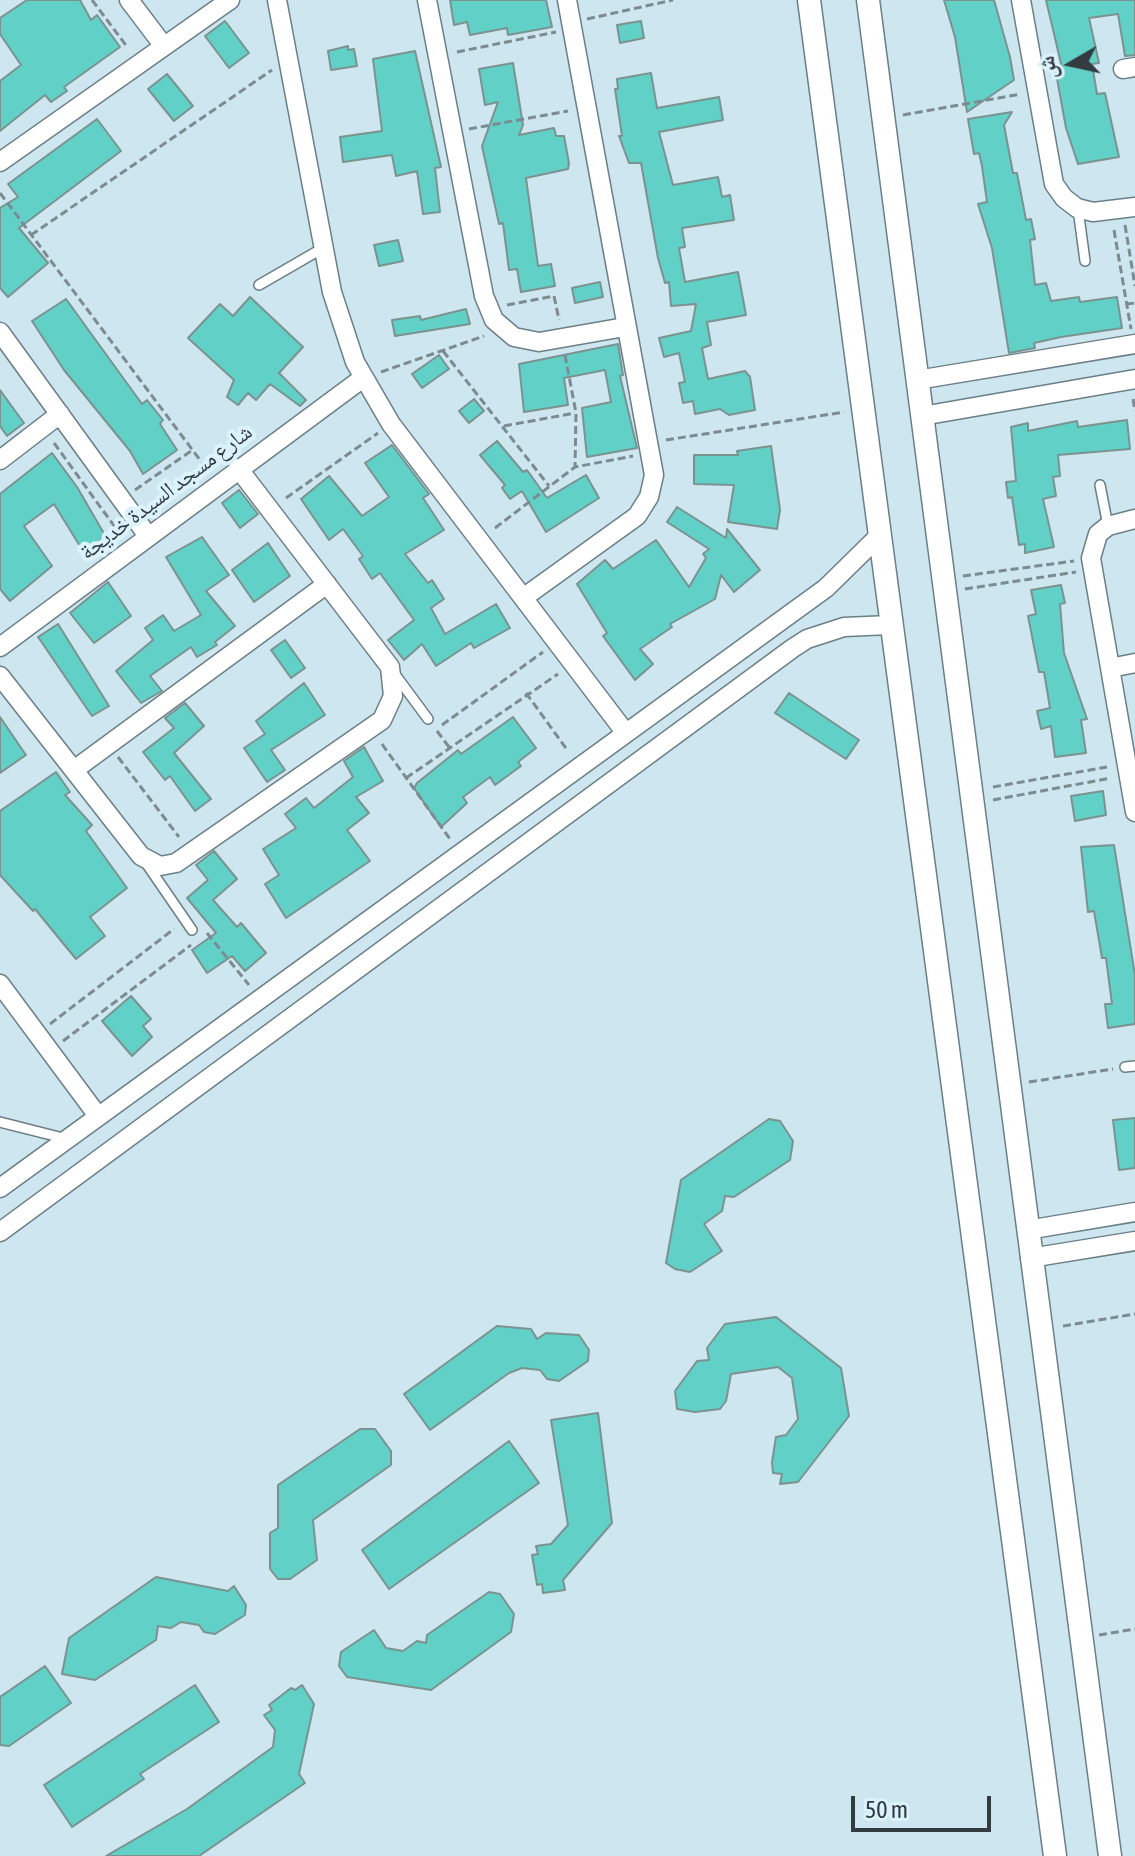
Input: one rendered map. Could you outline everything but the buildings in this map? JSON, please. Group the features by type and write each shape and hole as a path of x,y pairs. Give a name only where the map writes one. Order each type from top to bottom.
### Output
{"street":[{"path":"129,0 163,45"},
{"path":"0,162 230,0"},
{"path":"277,0 337,313 363,378 391,424 625,732"},
{"path":"427,0 488,309 503,329 526,341 625,327"},
{"path":"523,598 637,516 652,486 651,447 625,327 567,0"},
{"path":"809,0 1055,1856"},
{"path":"868,0 1110,1856"},
{"path":"1021,0 1054,184 1064,198 1077,208 1093,212 1123,209"},
{"path":"0,332 148,536"},
{"path":"917,380 1134,344"},
{"name":"شارع مسجد السيدة خديجة","path":"0,647 363,378"},
{"path":"922,416 1135,379"},
{"path":"0,460 60,414"},
{"path":"0,676 141,856 153,864 168,865 191,853 382,720 391,704 394,686 390,667 238,468"},
{"path":"1135,519 1108,526 1098,534 1092,564 1135,812"},
{"path":"0,1188 826,588 881,534"},
{"path":"74,770 327,584"},
{"path":"0,1232 807,639 844,627 890,625"},
{"path":"1110,668 1135,663"},
{"path":"680,693 699,717"},
{"path":"0,984 98,1116"},
{"path":"0,1209 18,1219"},
{"path":"1027,1230 1135,1212"},
{"path":"1030,1258 1135,1241"}],"lane":[{"path":"1077,208 1085,261"},
{"path":"259,285 323,248"},
{"path":"1100,485 1108,526"},
{"path":"390,667 428,719"},
{"path":"141,856 192,930"},
{"path":"0,1122 67,1139"}],"path":[{"path":"92,0 139,63"},
{"path":"438,56 673,0"},
{"path":"31,235 288,59"},
{"path":"884,118 1037,91"},
{"path":"454,132 588,107"},
{"path":"0,193 2,200 217,484"},
{"path":"1123,209 1135,286"},
{"path":"1123,209 1122,277 1134,344"},
{"path":"1122,277 1133,276"},
{"path":"488,309 554,296 576,413 575,467"},
{"path":"1126,304 1135,303"},
{"path":"363,378 503,329"},
{"path":"443,351 549,486"},
{"path":"479,540 575,467 651,447 864,409"},
{"path":"504,426 576,413"},
{"path":"270,509 391,424"},
{"path":"42,427 131,548"},
{"path":"122,499 192,450"},
{"path":"944,586 1044,565 1092,564"},
{"path":"944,586 1046,577 1092,564"},
{"path":"1044,565 1046,577"},
{"path":"449,747 436,729 557,643"},
{"path":"406,778 526,693 573,664"},
{"path":"526,693 579,766"},
{"path":"370,728 460,853"},
{"path":"109,745 191,853"},
{"path":"973,797 1082,771 1128,769"},
{"path":"973,797 1084,783 1128,769"},
{"path":"1082,771 1084,783"},
{"path":"37,1034 185,920"},
{"path":"50,1051 208,932 259,999"},
{"path":"1010,1085 1130,1066"},
{"path":"1039,1330 1135,1314"},
{"path":"1081,1638 1135,1629"}]}
